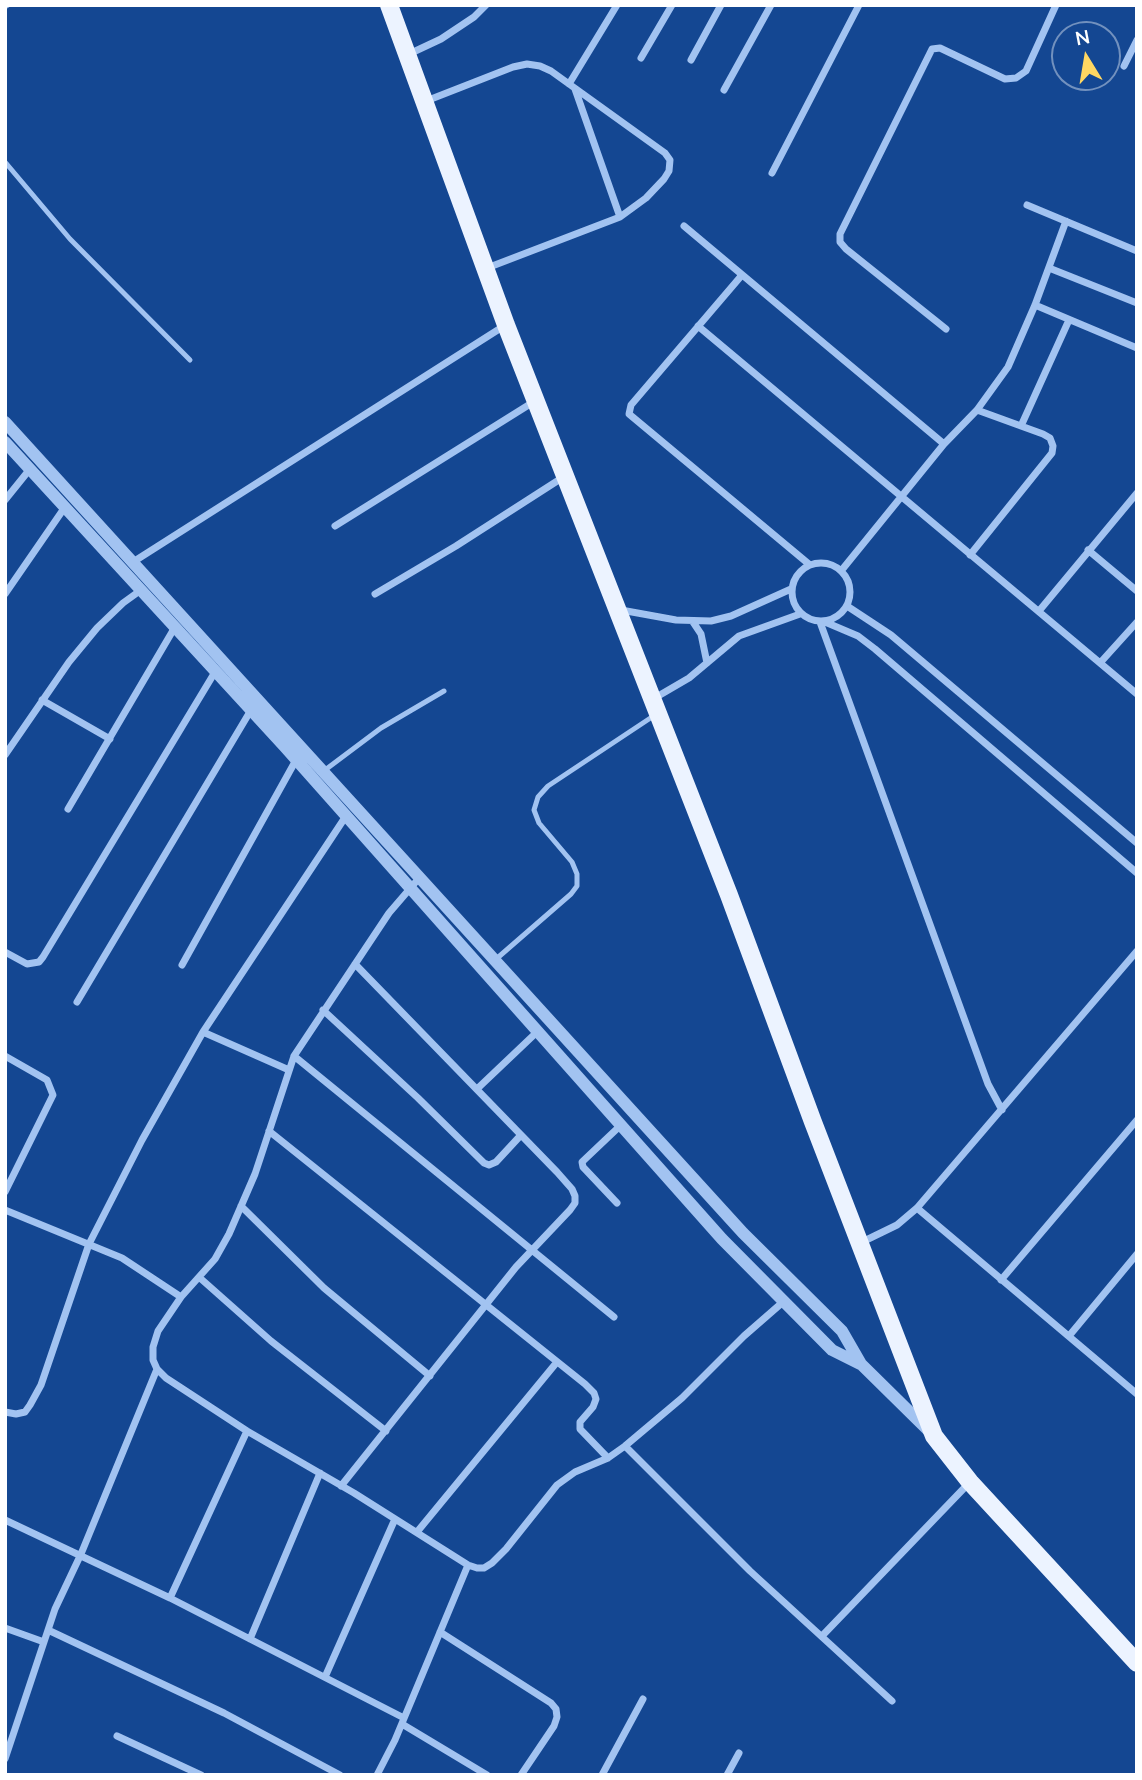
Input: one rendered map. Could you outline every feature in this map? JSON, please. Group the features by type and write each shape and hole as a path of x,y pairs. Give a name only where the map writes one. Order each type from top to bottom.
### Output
{"main road":[{"path":"389,5 506,325 729,895 934,1436 970,1482 1137,1663"}],"street":[{"path":"409,54 441,39 474,17 486,5"},
{"path":"571,85 617,5"},
{"path":"641,58 672,5"},
{"path":"691,60 721,5"},
{"path":"724,90 771,5"},
{"path":"772,173 859,5"},
{"path":"946,329 846,249 840,242 840,234 932,49 940,48 1005,79 1016,78 1026,71 1056,5"},
{"path":"1124,66 1137,40"},
{"path":"426,102 513,67 540,65 666,152 670,160 664,179 646,198 620,217 486,268"},
{"path":"571,85 620,217"},
{"path":"1027,205 1136,248"},
{"path":"841,571 944,444 977,410 1008,367 1035,305 1066,221"},
{"path":"684,226 944,444"},
{"path":"1049,268 1137,303"},
{"path":"742,275 631,405 629,414 810,565"},
{"path":"1035,305 1137,348"},
{"path":"1021,426 1069,320"},
{"path":"132,562 506,325"},
{"path":"698,326 1137,694"},
{"path":"335,526 536,401"},
{"path":"970,555 1052,453 1053,446 1050,438 977,410"},
{"path":"5,422 323,771 538,1031 722,1240 832,1350 861,1364"},
{"path":"5,442 346,816 495,960 743,1233 842,1331 861,1364 934,1436"},
{"path":"5,499 30,469"},
{"path":"375,594 565,476"},
{"path":"1039,611 1137,492"},
{"path":"5,594 65,507"},
{"path":"1088,550 1137,591"},
{"path":"823,622 834,619 847,606 850,587 841,571 824,563 810,565 799,573 791,589 792,598 800,614 807,619 823,622 858,636 875,649 1137,873"},
{"path":"617,609 694,622 731,616 791,589"},
{"path":"5,755 69,662 97,628 141,590"},
{"path":"847,606 891,635 1137,843"},
{"path":"655,706 739,636 800,614"},
{"path":"694,622 701,634 707,663"},
{"path":"823,622 984,1074 1002,1110"},
{"path":"1100,663 1137,622"},
{"path":"68,809 175,627"},
{"path":"5,952 27,964 39,962 43,957 215,672"},
{"path":"42,700 110,739"},
{"path":"77,1002 251,710"},
{"path":"182,965 296,760"},
{"path":"5,1412 25,1412 41,1385 89,1244 142,1140 202,1032 346,816"},
{"path":"415,882 389,913 294,1056 255,1174 229,1234 215,1259 181,1297 158,1331 153,1347 153,1360 157,1369 166,1378 247,1431 468,1565 484,1568 506,1549 557,1485 575,1472 608,1458 625,1446 682,1398 744,1336 783,1302"},
{"path":"859,1243 897,1225 916,1208 1137,951"},
{"path":"341,1486 508,1276 575,1203 572,1189 557,1172 355,964"},
{"path":"323,1010 484,1163 488,1165 496,1162 521,1135"},
{"path":"477,1089 538,1031"},
{"path":"202,1032 289,1070"},
{"path":"5,1056 47,1080 53,1095 5,1192"},
{"path":"294,1056 614,1317"},
{"path":"1001,1279 1137,1120"},
{"path":"617,1203 583,1167 582,1162 621,1125"},
{"path":"269,1131 594,1393 596,1399 593,1407 580,1422 580,1429 608,1458"},
{"path":"240,1206 324,1288 430,1376"},
{"path":"916,1208 1135,1389"},
{"path":"5,1210 122,1258 181,1297"},
{"path":"1069,1336 1137,1254"},
{"path":"200,1278 271,1340 386,1431"},
{"path":"416,1532 557,1362"},
{"path":"5,1759 48,1630 157,1369"},
{"path":"170,1598 247,1431"},
{"path":"625,1446 750,1571 892,1701"},
{"path":"250,1639 320,1473"},
{"path":"822,1636 970,1482"},
{"path":"325,1677 395,1519"},
{"path":"5,1520 81,1554 325,1677 403,1721 487,1775"},
{"path":"377,1775 403,1721 468,1565"},
{"path":"5,1628 44,1642"},
{"path":"48,1630 224,1713 340,1775"},
{"path":"440,1632 551,1703 556,1709 554,1726 521,1775"},
{"path":"602,1775 643,1699"},
{"path":"117,1736 201,1775"},
{"path":"727,1775 739,1753"}],"lane":[{"path":"5,162 70,239 190,360"},
{"path":"323,771 381,728 444,691"},
{"path":"495,960 577,886 577,873 572,862 539,823 534,810 538,797 548,786 655,706"}]}
